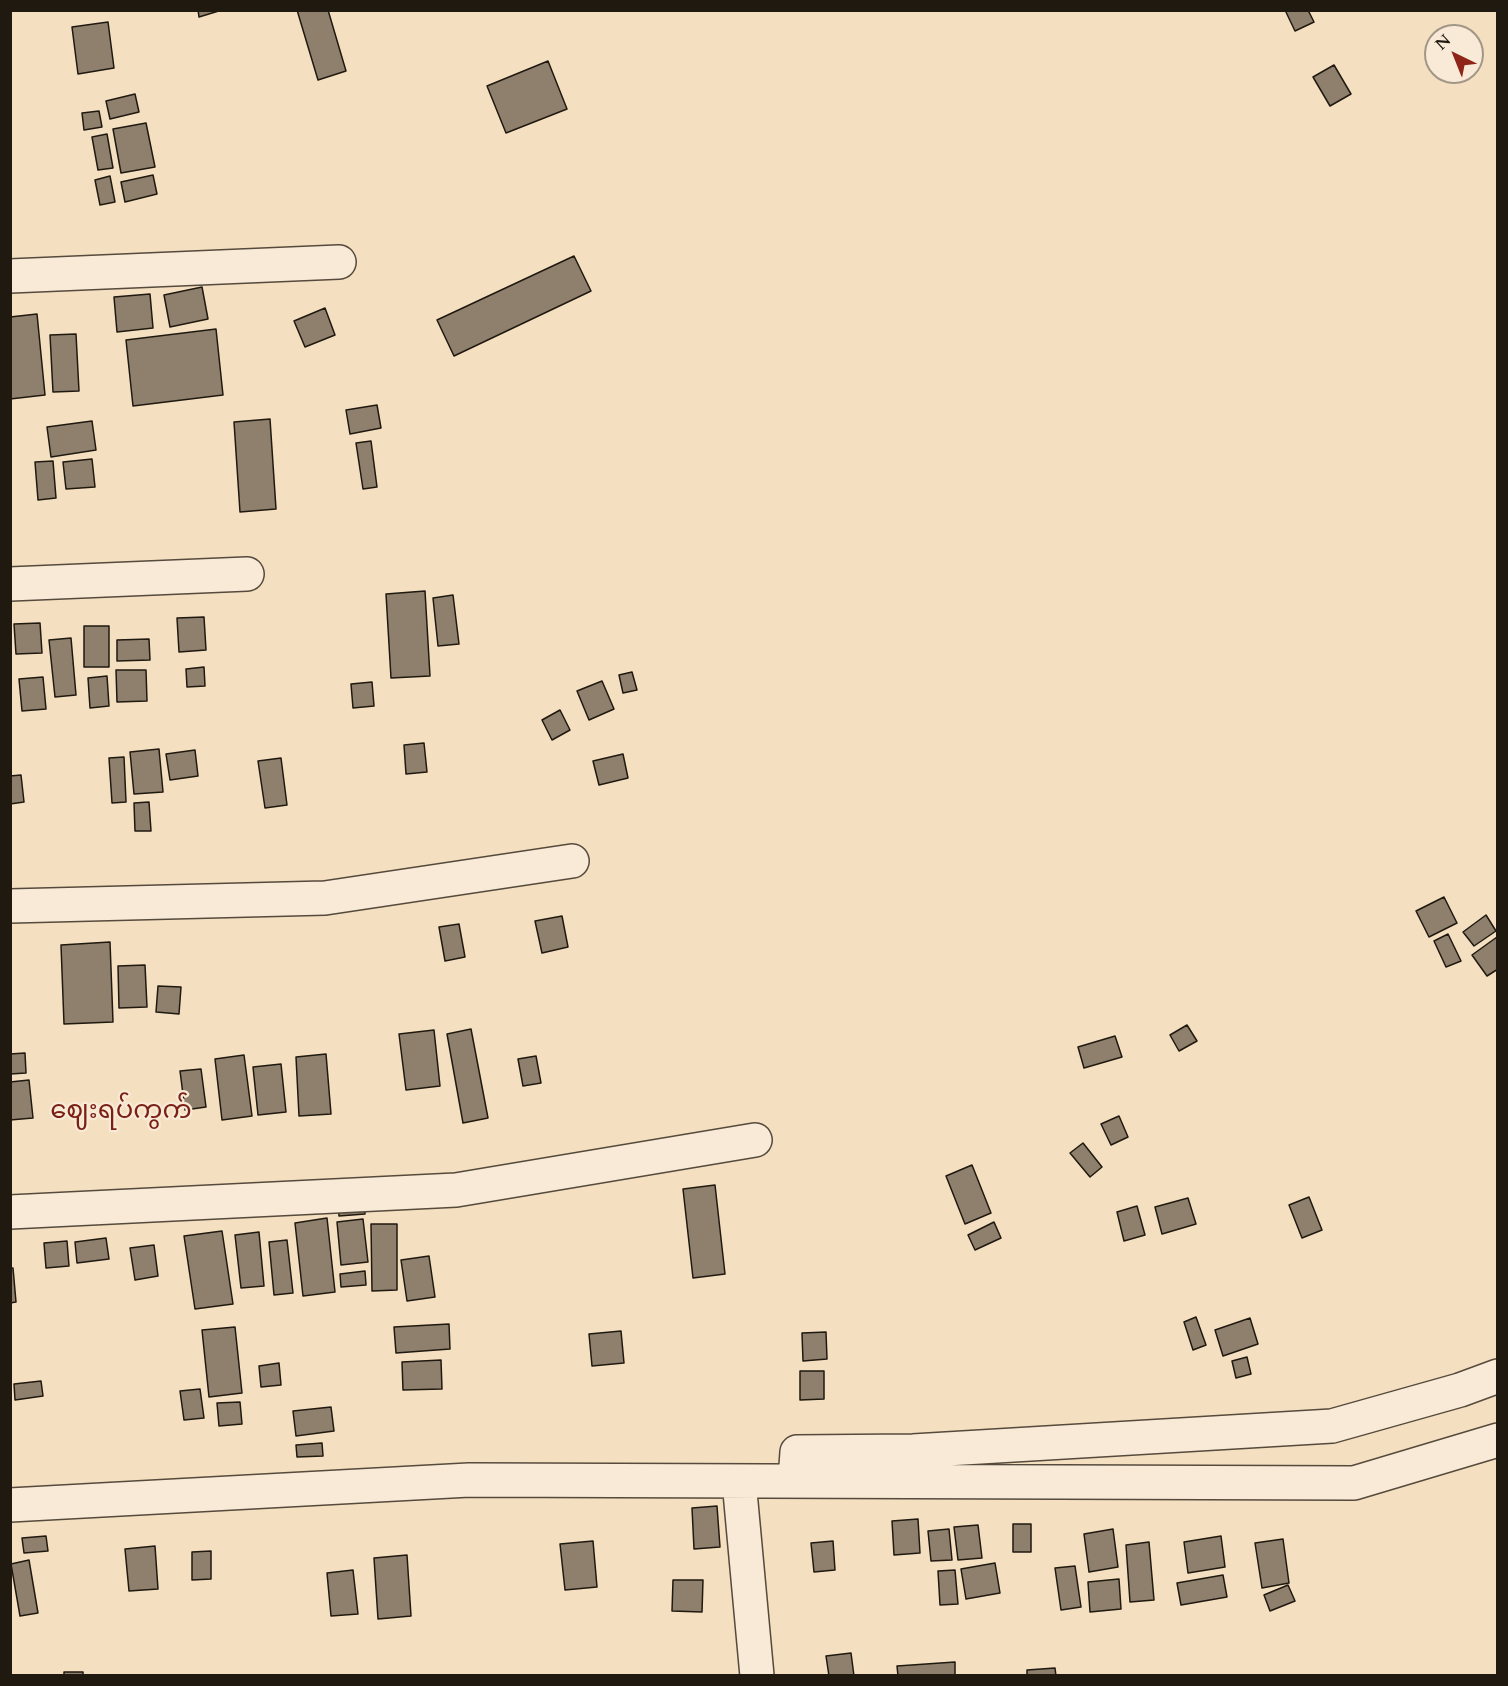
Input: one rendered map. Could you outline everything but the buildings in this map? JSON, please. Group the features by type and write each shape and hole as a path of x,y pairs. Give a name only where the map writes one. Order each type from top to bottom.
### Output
{"street":[{"path":"10,276 339,262"},
{"path":"10,584 248,574"},
{"path":"10,906 326,898 572,861"},
{"path":"10,1212 456,1190 755,1140"},
{"path":"795,1481 797,1452 913,1451 1332,1426 1460,1390 1497,1376"},
{"path":"10,1506 469,1480 1353,1483 1496,1448"},
{"path":"739,1481 757,1676"}],"district":[{"name":"ဈေးရပ်ကွက်","path":"121,1112"}]}
